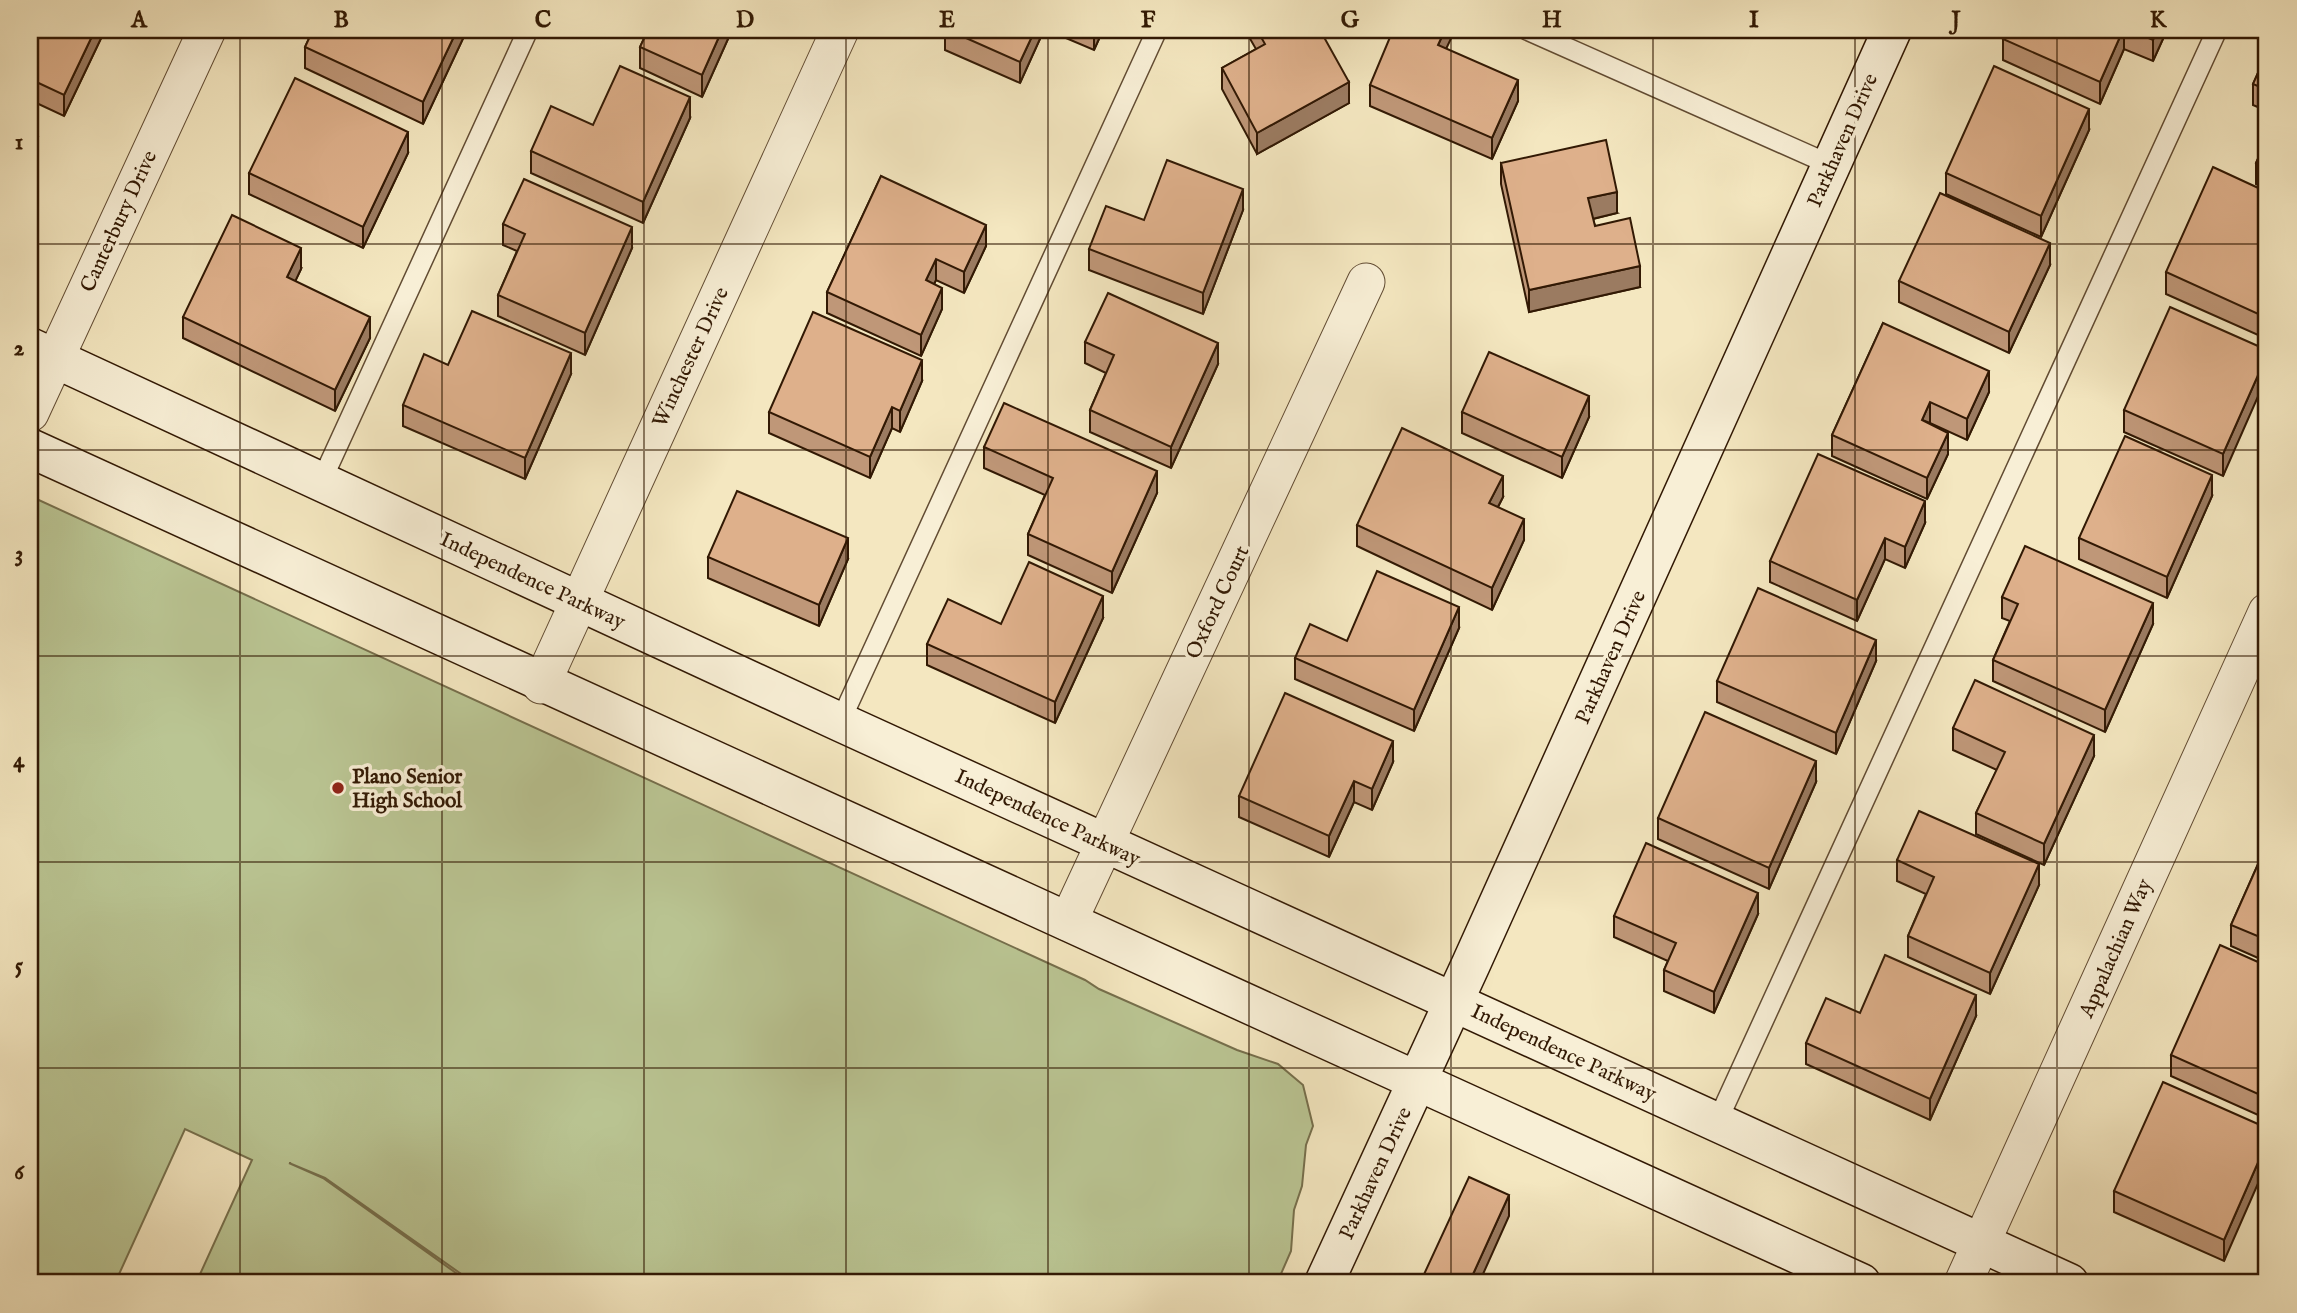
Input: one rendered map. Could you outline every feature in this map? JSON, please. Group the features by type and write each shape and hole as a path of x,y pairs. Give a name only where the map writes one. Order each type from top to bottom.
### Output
{"main road":[{"name":"Parkhaven Drive","path":"1324,1283 1454,1002 1892,30"},
{"name":"Independence Parkway","path":"43,353 840,722 2069,1283"},
{"path":"30,449 541,685 1418,1080 1861,1283"}],"street":[{"name":"Canterbury Drive","path":"30,413 43,353 206,30"},
{"name":"Winchester Drive","path":"541,685 840,30"},
{"name":"Oxford Court","path":"1068,922 1366,282"},
{"name":"Appalachian Way","path":"1963,1283 2267,612"}],"lane":[{"path":"321,482 528,30"},
{"path":"840,722 1157,30"},
{"path":"1527,30 1831,165"},
{"path":"1717,1122 2217,30"}],"green space":[{"name":"Plano Senior High School","path":"30,496 1085,980 1099,989 1237,1050 1278,1064 1303,1085 1313,1126 1306,1145 1302,1186 1294,1210 1291,1251 1277,1283 474,1283 325,1178 289,1163 323,1178 470,1283 196,1283 252,1160 185,1129 115,1283 30,1283"}],"building":[{"path":"30,30 95,30 64,95 30,79"},
{"path":"313,30 457,30 423,102 305,47"},
{"path":"648,30 722,30 702,75 640,47"},
{"path":"948,30 1035,30 1020,62"},
{"path":"1257,30 1320,30 1349,82 1257,133 1222,68 1265,44"},
{"path":"1393,30 1445,30 1438,45 1518,80 1492,138 1370,85"},
{"path":"2007,30 2123,30 2100,82 2003,39"},
{"path":"2129,30 2157,30 2153,40"},
{"path":"2267,53 2267,90 2253,84"},
{"path":"620,66 690,97 643,202 531,151 551,106 593,125"},
{"path":"1994,66 2089,109 2041,216 1946,173"},
{"path":"295,78 408,132 363,227 249,173"},
{"path":"30,133 38,137 30,155"},
{"path":"2267,139 2267,168 2256,163"},
{"path":"1606,140 1617,192 1588,198 1595,226 1630,218 1640,266 1529,290 1501,163"},
{"path":"1167,160 1243,189 1203,293 1089,249 1106,206 1144,220"},
{"path":"2213,167 2267,192 2267,318 2166,272"},
{"path":"881,176 986,225 964,272 936,259 926,280 942,288 921,335 827,292"},
{"path":"524,179 632,227 585,333 498,295 525,234 503,224"},
{"path":"1940,193 2050,243 2009,332 1899,281"},
{"path":"232,215 301,248 287,277 370,317 335,390 183,317"},
{"path":"1108,293 1218,343 1171,447 1090,410 1114,355 1085,342"},
{"path":"2170,307 2267,350 2223,454 2124,410"},
{"path":"472,311 571,353 525,458 403,405 424,354 448,365"},
{"path":"813,312 922,360 900,411 892,407 870,457 769,412"},
{"path":"1883,323 1989,371 1967,419 1930,402 1922,420 1948,433 1927,478 1832,435"},
{"path":"1489,352 1589,396 1562,457 1462,412"},
{"path":"1004,403 1157,471 1112,572 1028,534 1053,478 984,447"},
{"path":"1402,428 1503,476 1489,503 1524,519 1492,588 1357,525"},
{"path":"2125,436 2212,475 2167,577 2079,538"},
{"path":"1818,454 1925,501 1905,547 1885,538 1857,600 1770,561"},
{"path":"737,491 848,538 819,605 708,557"},
{"path":"2025,546 2153,603 2105,710 1993,660 2018,604 2002,597"},
{"path":"1029,562 1103,596 1055,702 927,644 948,599 1001,624"},
{"path":"1377,571 1459,607 1414,710 1295,658 1310,624 1347,641"},
{"path":"1758,588 1876,640 1836,733 1717,681"},
{"path":"1975,680 2094,735 2044,844 1976,813 2005,752 1953,728"},
{"path":"1285,693 1393,741 1372,789 1354,781 1329,836 1239,796"},
{"path":"1705,712 1816,761 1769,868 1658,818"},
{"path":"1919,811 2039,864 1990,973 1908,936 1934,877 1897,860"},
{"path":"1646,843 1758,893 1714,992 1664,970 1676,943 1614,916"},
{"path":"2267,844 2267,940 2231,925"},
{"path":"2220,945 2267,966 2267,1098 2171,1055"},
{"path":"1885,955 1976,995 1930,1099 1806,1043 1826,998 1860,1013"},
{"path":"2163,1082 2267,1128 2267,1142 2224,1240 2114,1191"},
{"path":"1469,1177 1509,1195 1469,1283 1420,1283"}],"place":[{"name":"Plano Senior High School","path":"338,788"}]}
